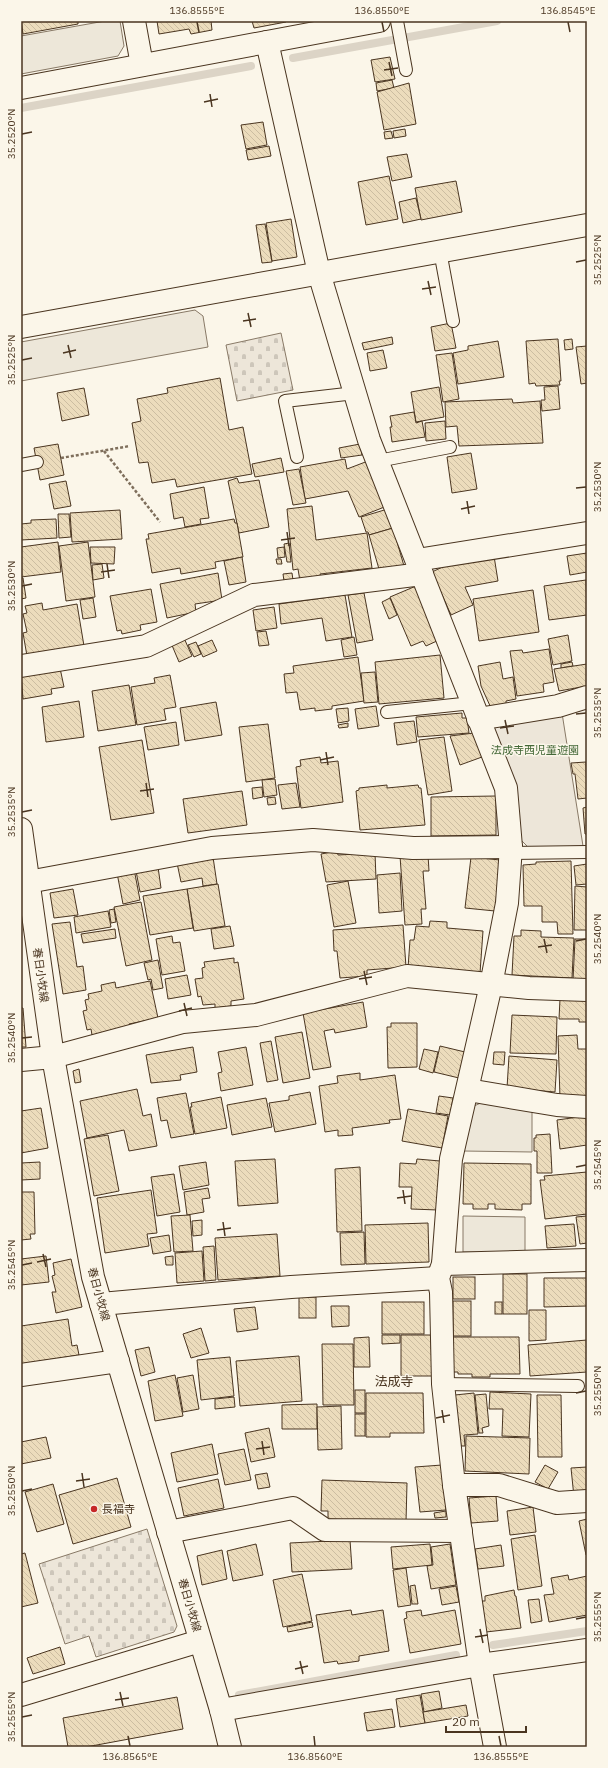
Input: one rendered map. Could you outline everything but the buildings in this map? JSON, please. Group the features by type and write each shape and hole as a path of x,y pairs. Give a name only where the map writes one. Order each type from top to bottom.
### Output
{"street":[{"path":"134,21 142,65"},
{"path":"21,88 267,42 391,23"},
{"path":"267,42 319,273 355,393 378,461 506,788 511,850 507,903 491,985 451,1159 440,1271 443,1384 454,1485 480,1665 495,1747"},
{"path":"21,327 587,225"},
{"path":"21,666 146,646 254,595 420,567 587,533"},
{"path":"475,711 558,706 587,697"},
{"name":"春日小牧線","path":"21,829 53,1057 93,1277 221,1710 230,1747"},
{"path":"28,882 212,848 313,840 413,848 511,850"},
{"path":"21,1060 53,1057 183,1022 256,1015 407,976 491,985 587,990"},
{"path":"468,1090 557,1105 587,1107"},
{"path":"101,1304 291,1287 440,1271 587,1260"},
{"path":"21,1375 118,1361"},
{"path":"454,1485 499,1485 558,1503 587,1501"},
{"path":"168,1532 294,1508 325,1530 461,1531"},
{"path":"21,1695 200,1641"},
{"path":"221,1710 480,1665 587,1650"}],"lane":[{"path":"391,23 401,45 406,70"},
{"path":"440,251 453,321"},
{"path":"297,457 284,401 355,393"},
{"path":"378,461 450,447"},
{"path":"21,465 37,462"},
{"path":"387,712 475,711"},
{"path":"511,850 587,852"},
{"path":"443,1384 578,1386"}],"path":[{"path":"61,458 130,446"},
{"path":"104,451 160,522"}],"green space":[{"path":"281,333 293,390 237,401 226,345"},
{"name":"法成寺西児童遊園","path":"562,713 583,846 529,848 521,840 493,732 496,724"},
{"path":"147,1529 177,1626 174,1632 96,1657 89,1636 65,1644 39,1564"}],"shaded area":[{"path":"105,21 120,21 124,46 118,56 21,74 21,36"},
{"path":"195,310 203,316 208,347 21,381 21,342"},
{"path":"483,1102 532,1108 532,1152 463,1151 474,1106"},
{"path":"463,1216 525,1217 525,1253 463,1252"}],"waterway":[{"path":"293,58 497,21"},
{"path":"21,108 251,66"},
{"path":"493,1645 587,1631"},
{"path":"239,1695 456,1655"}],"place":[{"name":"長福寺","path":"94,1509"}],"district":[{"name":"法成寺","path":"394,1381"}]}
